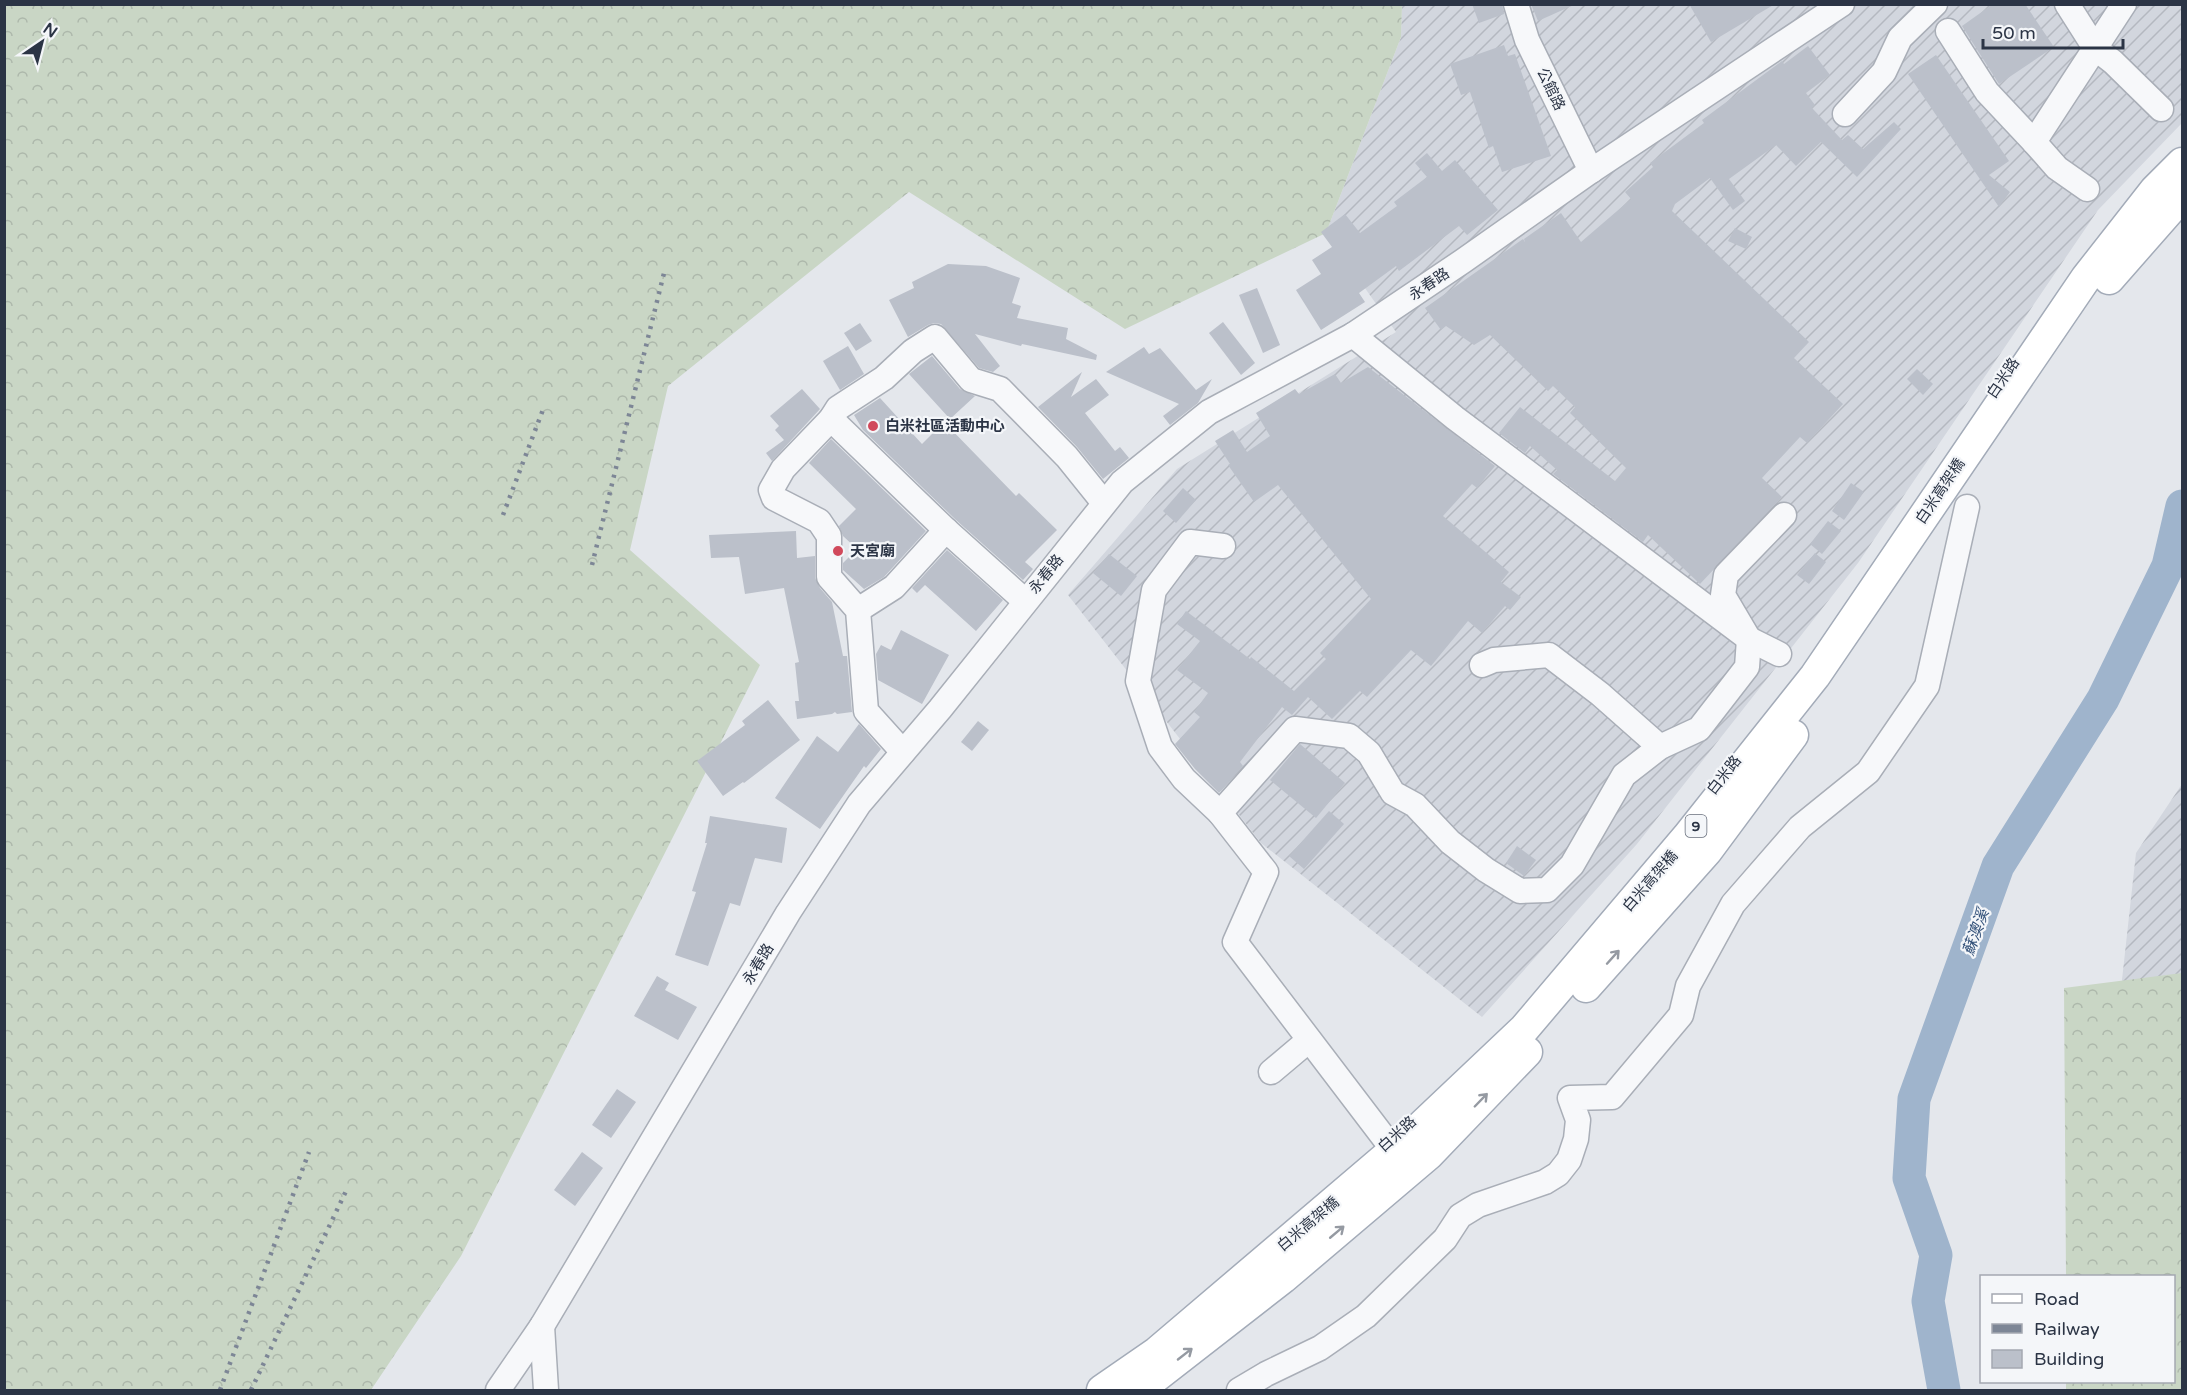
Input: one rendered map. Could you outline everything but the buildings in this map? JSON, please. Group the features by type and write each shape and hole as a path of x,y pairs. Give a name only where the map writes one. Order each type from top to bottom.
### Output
{"main road":[{"name":"白米高架橋","path":"1102,1390 1157,1352 1412,1136 1524,1029 1688,837 1815,676 2086,278 2155,190 2182,163"},
{"name":"白米高架橋","path":"1139,1390 1282,1278 1428,1155 1535,1044 1707,851 1829,687 2101,289 2182,196"}],"street":[{"name":"公館路","path":"1516,4 1527,40 1591,171"},
{"name":"永春路","path":"498,1390 542,1326 788,913 858,804 903,752 1122,482 1209,412 1353,335 1591,171 1842,4"},
{"path":"1845,114 1884,72 1900,38 1935,4"},
{"path":"2067,4 2095,48 2162,108"},
{"path":"2034,142 2124,4"},
{"path":"1948,31 1987,92 2057,168 2087,189"},
{"name":"白米路","path":"1090,1390 1151,1346 1388,1143 1515,1021 1681,831 1806,671 2080,265 2148,182 2182,148"},
{"path":"1353,335 1455,418 1749,639 1779,654"},
{"path":"903,752 866,711 858,610 829,577 829,536 819,521 774,498 771,490 783,469 831,420 838,408 884,378 913,351 935,337 971,380 1000,389 1067,457 1104,503"},
{"path":"831,420 946,530 1025,601"},
{"path":"1239,1390 1320,1348 1366,1316 1445,1239 1460,1216 1478,1205 1545,1182 1558,1174 1569,1160 1576,1139 1578,1119 1570,1098 1612,1097 1682,1015 1688,986 1733,904 1800,827 1868,772 1927,686 1967,507"},
{"path":"1220,813 1295,729 1349,736 1369,753 1393,793 1415,805 1450,843 1486,870 1520,891 1547,890 1572,865 1624,776 1660,747 1699,729 1747,667 1749,639 1723,595 1726,575 1784,515"},
{"path":"858,610 894,586 946,530"},
{"path":"1224,546 1190,542 1154,590 1138,681 1160,747 1184,779 1220,813 1266,872 1235,942 1388,1143"},
{"path":"1482,665 1494,660 1549,654 1600,694 1660,747"},
{"path":"1270,1072 1309,1040"},
{"path":"542,1326 546,1390"}],"shaded area":[{"path":"1402,5 2182,5 2182,123 2098,210 1858,563 1637,844 1482,1017 1261,843 1068,595 1177,469 1396,332 1326,233 1401,37"},
{"path":"2182,784 2182,999 2119,1007 2136,853"}],"green space":[{"path":"5,5 1402,5 1401,37 1326,233 1125,329 909,192 668,386 630,550 760,665 461,1256 371,1390 5,1390"},
{"path":"2182,973 2182,1390 2066,1390 2066,1383 2175,1383 2175,1275 2066,1275 2064,988"}],"waterway":[{"name":"蘇澳溪","path":"1944,1390 1928,1301 1936,1255 1909,1178 1914,1099 1998,866 2103,699 2168,566 2182,506"}],"railway":[{"path":"592,565 664,273"},
{"path":"503,515 544,407"},
{"path":"220,1390 309,1152"},
{"path":"251,1390 347,1189"}],"place":[{"name":"白米社區活動中心","path":"873,426"},
{"name":"天宮廟","path":"838,551"}]}
